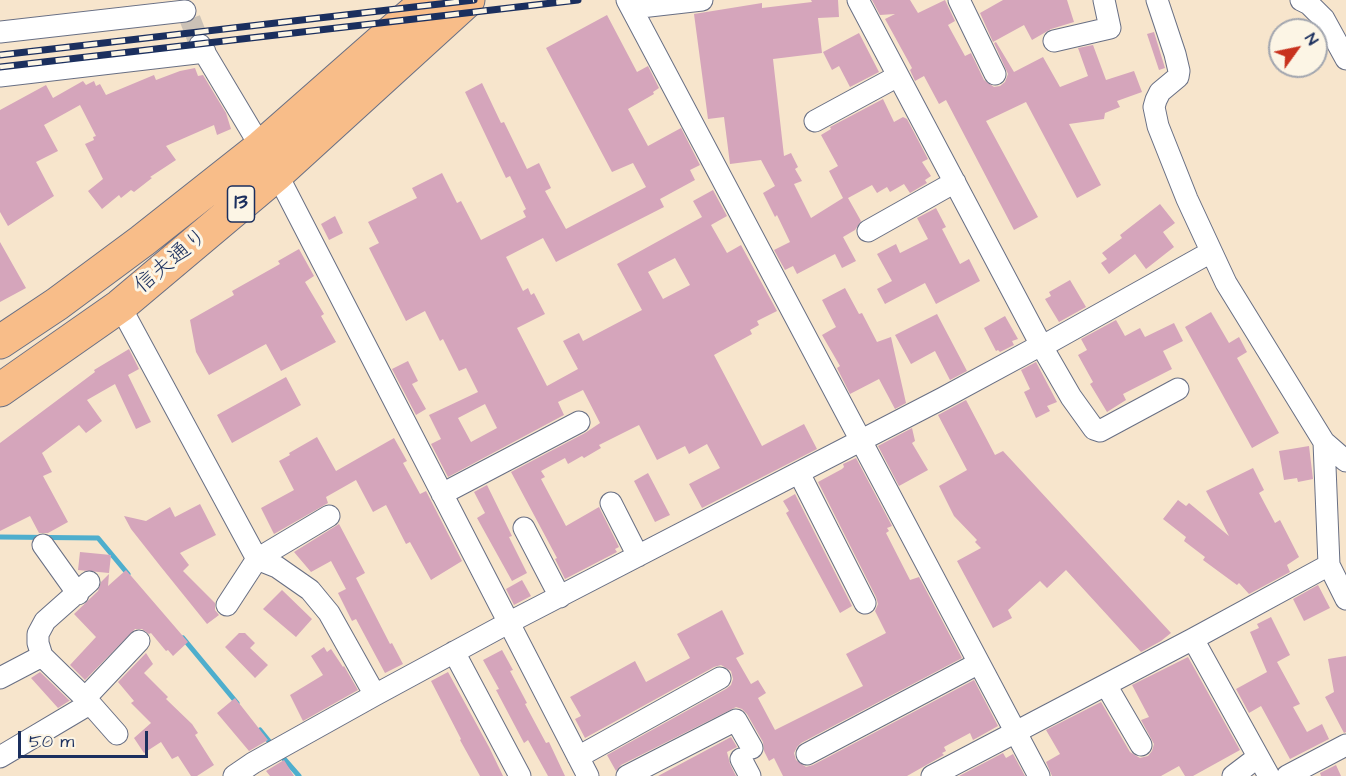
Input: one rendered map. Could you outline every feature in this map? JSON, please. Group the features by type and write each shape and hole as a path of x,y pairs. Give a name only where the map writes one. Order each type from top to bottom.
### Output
{"highway":[{"name":"信夫通り","path":"0,390 120,306 428,0"},
{"name":"信夫通り","path":"0,342 57,304 142,241 269,160 468,0"}],"street":[{"path":"702,0 630,4 1039,776"},
{"path":"858,0 1041,345 1071,397 1094,429 1100,431 1178,389"},
{"path":"959,0 995,74"},
{"path":"1054,41 1110,28 1104,0"},
{"path":"1156,0 1179,71 1178,77 1160,92 1156,100 1154,106 1158,126 1226,283 1324,442 1346,461"},
{"path":"1301,0 1309,4 1324,19 1346,59"},
{"path":"0,32 185,10"},
{"path":"0,76 203,49 269,160 583,767 720,678"},
{"path":"815,121 898,76"},
{"path":"868,231 955,182"},
{"path":"234,776 375,694 1050,342 1211,252"},
{"path":"120,306 257,559 277,567 310,590 329,613 375,694"},
{"path":"442,494 579,422"},
{"path":"1324,442 1329,565 1346,599"},
{"path":"799,473 866,603"},
{"path":"611,502 638,556"},
{"path":"227,605 257,559 329,516"},
{"path":"524,528 560,597"},
{"path":"43,545 83,588 40,628 38,643 42,656 87,700 117,734"},
{"path":"932,776 1329,565"},
{"path":"1193,639 1269,776"},
{"path":"0,757 86,706 88,695 139,641"},
{"path":"454,652 520,776"},
{"path":"0,678 42,656"},
{"path":"807,754 979,663"},
{"path":"1106,685 1141,745"},
{"path":"627,776 736,720 747,761"},
{"path":"1287,776 1346,745"},
{"path":"1233,776 1258,757"}],"building":[{"path":"811,0 838,0 839,17 818,18 822,53 773,59 784,156 791,153 798,167 795,169 802,181 794,184 811,218 843,198 829,171 838,166 821,135 831,129 830,127 883,99 894,122 903,117 907,119 928,159 922,162 931,176 925,180 927,183 910,193 904,184 890,192 887,187 877,193 872,185 848,198 861,221 855,230 843,237 856,261 842,268 835,254 797,274 793,266 785,270 774,250 790,242 763,193 775,186 761,160 730,164 724,117 708,119 694,14 762,3 762,8 812,2"},
{"path":"872,0 910,0 918,13 945,0 955,21 948,25 965,56 971,53 984,80 994,87 1005,82 1008,74 994,43 996,42 1014,72 1043,57 1060,87 1088,76 1078,48 1093,45 1106,80 1134,71 1142,92 1117,101 1120,107 1105,113 1104,119 1069,124 1101,185 1077,198 1026,102 986,121 1038,217 1014,230 946,100 939,104 924,76 915,81 910,70 912,68 885,19 895,14 880,15"},
{"path":"1003,0 1067,0 1074,22 1051,29 1032,40 1024,25 993,42 980,13"},
{"path":"607,15 637,72 648,66 659,88 653,92 654,94 628,109 648,146 681,128 700,165 690,170 695,180 660,199 664,207 556,262 543,238 506,257 523,291 528,288 531,295 534,293 545,314 517,328 547,386 578,369 563,341 579,333 583,341 642,310 617,264 702,217 693,201 713,190 727,216 711,225 727,253 741,245 777,311 757,321 759,325 750,330 752,334 714,355 762,446 804,424 817,449 702,508 689,484 720,468 707,444 689,454 685,446 657,460 639,425 599,445 601,448 584,458 582,456 568,464 565,458 541,471 545,477 541,479 566,526 599,507 619,547 615,549 617,552 565,579 555,559 557,558 511,472 600,423 583,390 558,402 564,415 448,477 431,444 441,439 429,415 478,392 466,368 459,371 443,339 440,341 425,311 406,321 369,248 379,243 368,222 417,198 412,188 442,173 457,203 461,201 481,240 526,217 523,211 526,209 510,176 506,178 465,92 482,83 527,169 539,163 551,188 545,191 566,229 646,187 633,163 612,172 546,48","holes":["675,258 690,285 663,299 648,272","485,404 497,428 471,442 458,418"]},
{"path":"1154,32 1165,68 1159,70 1147,34"},
{"path":"859,33 879,72 850,87 839,66 832,70 823,52"},
{"path":"195,68 198,76 203,75 226,113 231,129 217,135 214,125 166,146 176,160 150,177 152,178 134,192 131,190 121,198 119,195 102,209 88,191 103,179 85,144 94,140 93,137 96,136 80,105 44,125 58,151 36,162 54,196 8,226 0,212 0,110 46,85 53,98 83,81 86,85 94,81 96,86 100,84 106,95 154,75 156,80"},
{"path":"1160,204 1175,223 1163,232 1174,247 1146,269 1135,254 1109,274 1101,263 1107,259 1102,253 1122,238 1120,235"},
{"path":"936,208 946,227 942,229 960,264 969,259 980,281 936,304 925,283 885,304 877,289 892,281 877,254 896,244 900,253 928,239 917,218"},
{"path":"335,216 343,233 329,240 321,224"},
{"path":"0,242 26,288 0,302"},
{"path":"299,249 314,276 305,282 324,314 321,316 336,342 281,371 266,344 209,375 196,352 190,320 234,295 232,291 280,264 278,261"},
{"path":"1070,280 1086,307 1059,322 1045,299 1051,296 1049,292"},
{"path":"845,288 859,314 862,313 877,342 891,337 906,403 895,409 879,379 850,394 837,368 840,366 822,335 836,327 822,300"},
{"path":"1211,312 1229,343 1239,337 1247,352 1237,358 1279,433 1252,448 1185,327"},
{"path":"937,314 967,371 950,380 935,351 911,364 895,335"},
{"path":"1005,316 1018,339 1012,341 1014,345 1000,352 996,351 984,328"},
{"path":"1116,320 1125,336 1140,328 1145,337 1174,323 1183,341 1163,351 1172,369 1123,394 1126,400 1107,412 1090,384 1093,382 1078,355 1087,350 1081,339"},
{"path":"129,349 139,369 128,375 151,422 136,429 115,384 87,400 102,421 86,433 79,425 42,453 52,472 43,476 68,522 48,533 39,533 30,516 0,531 0,443 95,372 94,370"},
{"path":"408,361 418,381 412,384 426,409 416,415 392,369"},
{"path":"1036,362 1057,402 1047,406 1050,411 1036,418 1024,392 1030,389 1021,370"},
{"path":"286,377 301,405 232,443 217,415"},
{"path":"966,400 995,455 1003,451 1171,633 1141,652 1066,570 1047,588 1040,581 1008,610 1012,618 993,628 957,561 981,548 975,542 977,540 954,516 939,486 967,470 938,415"},
{"path":"912,428 915,441 912,443 928,470 899,486 878,446"},
{"path":"317,437 336,471 394,438 407,461 403,463 420,494 426,491 462,561 431,580 410,542 406,544 386,505 373,512 356,480 326,497 328,503 274,534 261,508 294,490 279,461"},
{"path":"1309,446 1313,479 1298,482 1297,478 1284,480 1279,451"},
{"path":"856,458 892,526 887,528 889,531 886,533 910,580 919,577 962,658 801,743 794,753 796,760 806,767 813,765 974,680 998,726 973,740 970,733 944,747 946,751 942,753 944,755 907,776 783,776 774,758 769,761 763,742 747,714 736,707 621,765 616,771 607,755 726,689 731,685 733,679 731,671 721,665 714,667 585,738 575,719 581,716 570,697 635,661 646,682 690,658 677,634 722,610 744,654 736,658 751,684 758,680 766,693 758,698 775,730 863,686 846,654 886,633 875,611 878,604 876,597 818,482 842,469 843,464"},
{"path":"1253,468 1264,490 1259,493 1275,523 1280,520 1299,557 1287,565 1290,572 1249,594 1239,583 1237,585 1203,560 1205,557 1184,541 1186,537 1163,519 1178,500 1186,506 1189,503 1229,536 1206,491"},
{"path":"648,473 670,515 655,522 634,481"},
{"path":"487,485 527,573 512,581 477,518 485,513 474,492"},
{"path":"795,494 852,606 840,613 786,513 789,511 783,501"},
{"path":"200,504 216,535 180,553 189,565 183,571 215,603 215,610 219,615 207,624 131,529 124,516 146,521 170,507 175,517"},
{"path":"339,524 365,573 356,578 390,644 392,643 403,664 385,673 356,619 352,621 338,593 346,589 331,561 311,572 294,552"},
{"path":"80,552 111,555 109,573 78,570"},
{"path":"126,570 188,642 173,656 151,633 135,629 85,680 70,665 96,637 74,614 98,591 101,582 109,574 108,586"},
{"path":"522,580 531,596 514,605 506,589"},
{"path":"1318,585 1330,608 1304,621 1293,599"},
{"path":"282,590 312,619 296,637 263,609"},
{"path":"1271,617 1290,655 1277,662 1300,704 1293,707 1307,732 1322,724 1329,739 1290,759 1261,706 1249,713 1236,689 1267,672 1250,632 1259,628 1257,624"},
{"path":"239,633 245,633 255,643 250,648 268,665 255,678 225,647"},
{"path":"324,647 327,652 331,649 358,690 303,721 290,695 323,675 311,656"},
{"path":"502,650 513,670 510,671 527,703 525,704 546,743 549,742 565,776 548,776 528,740 524,743 496,690 499,689 483,660"},
{"path":"146,653 153,664 144,673 192,724 198,733 195,735 214,765 197,776 191,776 178,756 172,759 161,742 144,753 134,738 151,723 131,703 134,701 118,682"},
{"path":"1346,656 1346,732 1344,733 1325,697 1334,692 1328,659"},
{"path":"1188,657 1240,750 1193,776 1185,776 1179,766 1161,776 1052,776 1046,762 1060,754 1046,730 1101,702 1130,752 1140,758 1148,756 1154,744 1141,720 1149,717 1132,685"},
{"path":"40,672 70,701 58,708 31,678"},
{"path":"448,672 503,776 480,776 460,740 431,681"},
{"path":"235,698 268,740 249,751 217,713"},
{"path":"731,737 737,747 727,752 736,776 658,776"},
{"path":"1003,753 1006,758 1013,754 1025,776 959,776"},
{"path":"284,760 294,776 270,776 266,771"},
{"path":"1336,765 1341,776 1321,776 1320,773"}],"waterway":[{"path":"0,537 98,538 128,574"},
{"path":"183,638 237,703"},
{"path":"260,730 273,746"},
{"path":"279,753 299,776"}],"tunnel":[{"path":"190,19 200,45"}],"railway":[{"path":"0,55 474,0"},
{"path":"0,67 578,0"}]}
